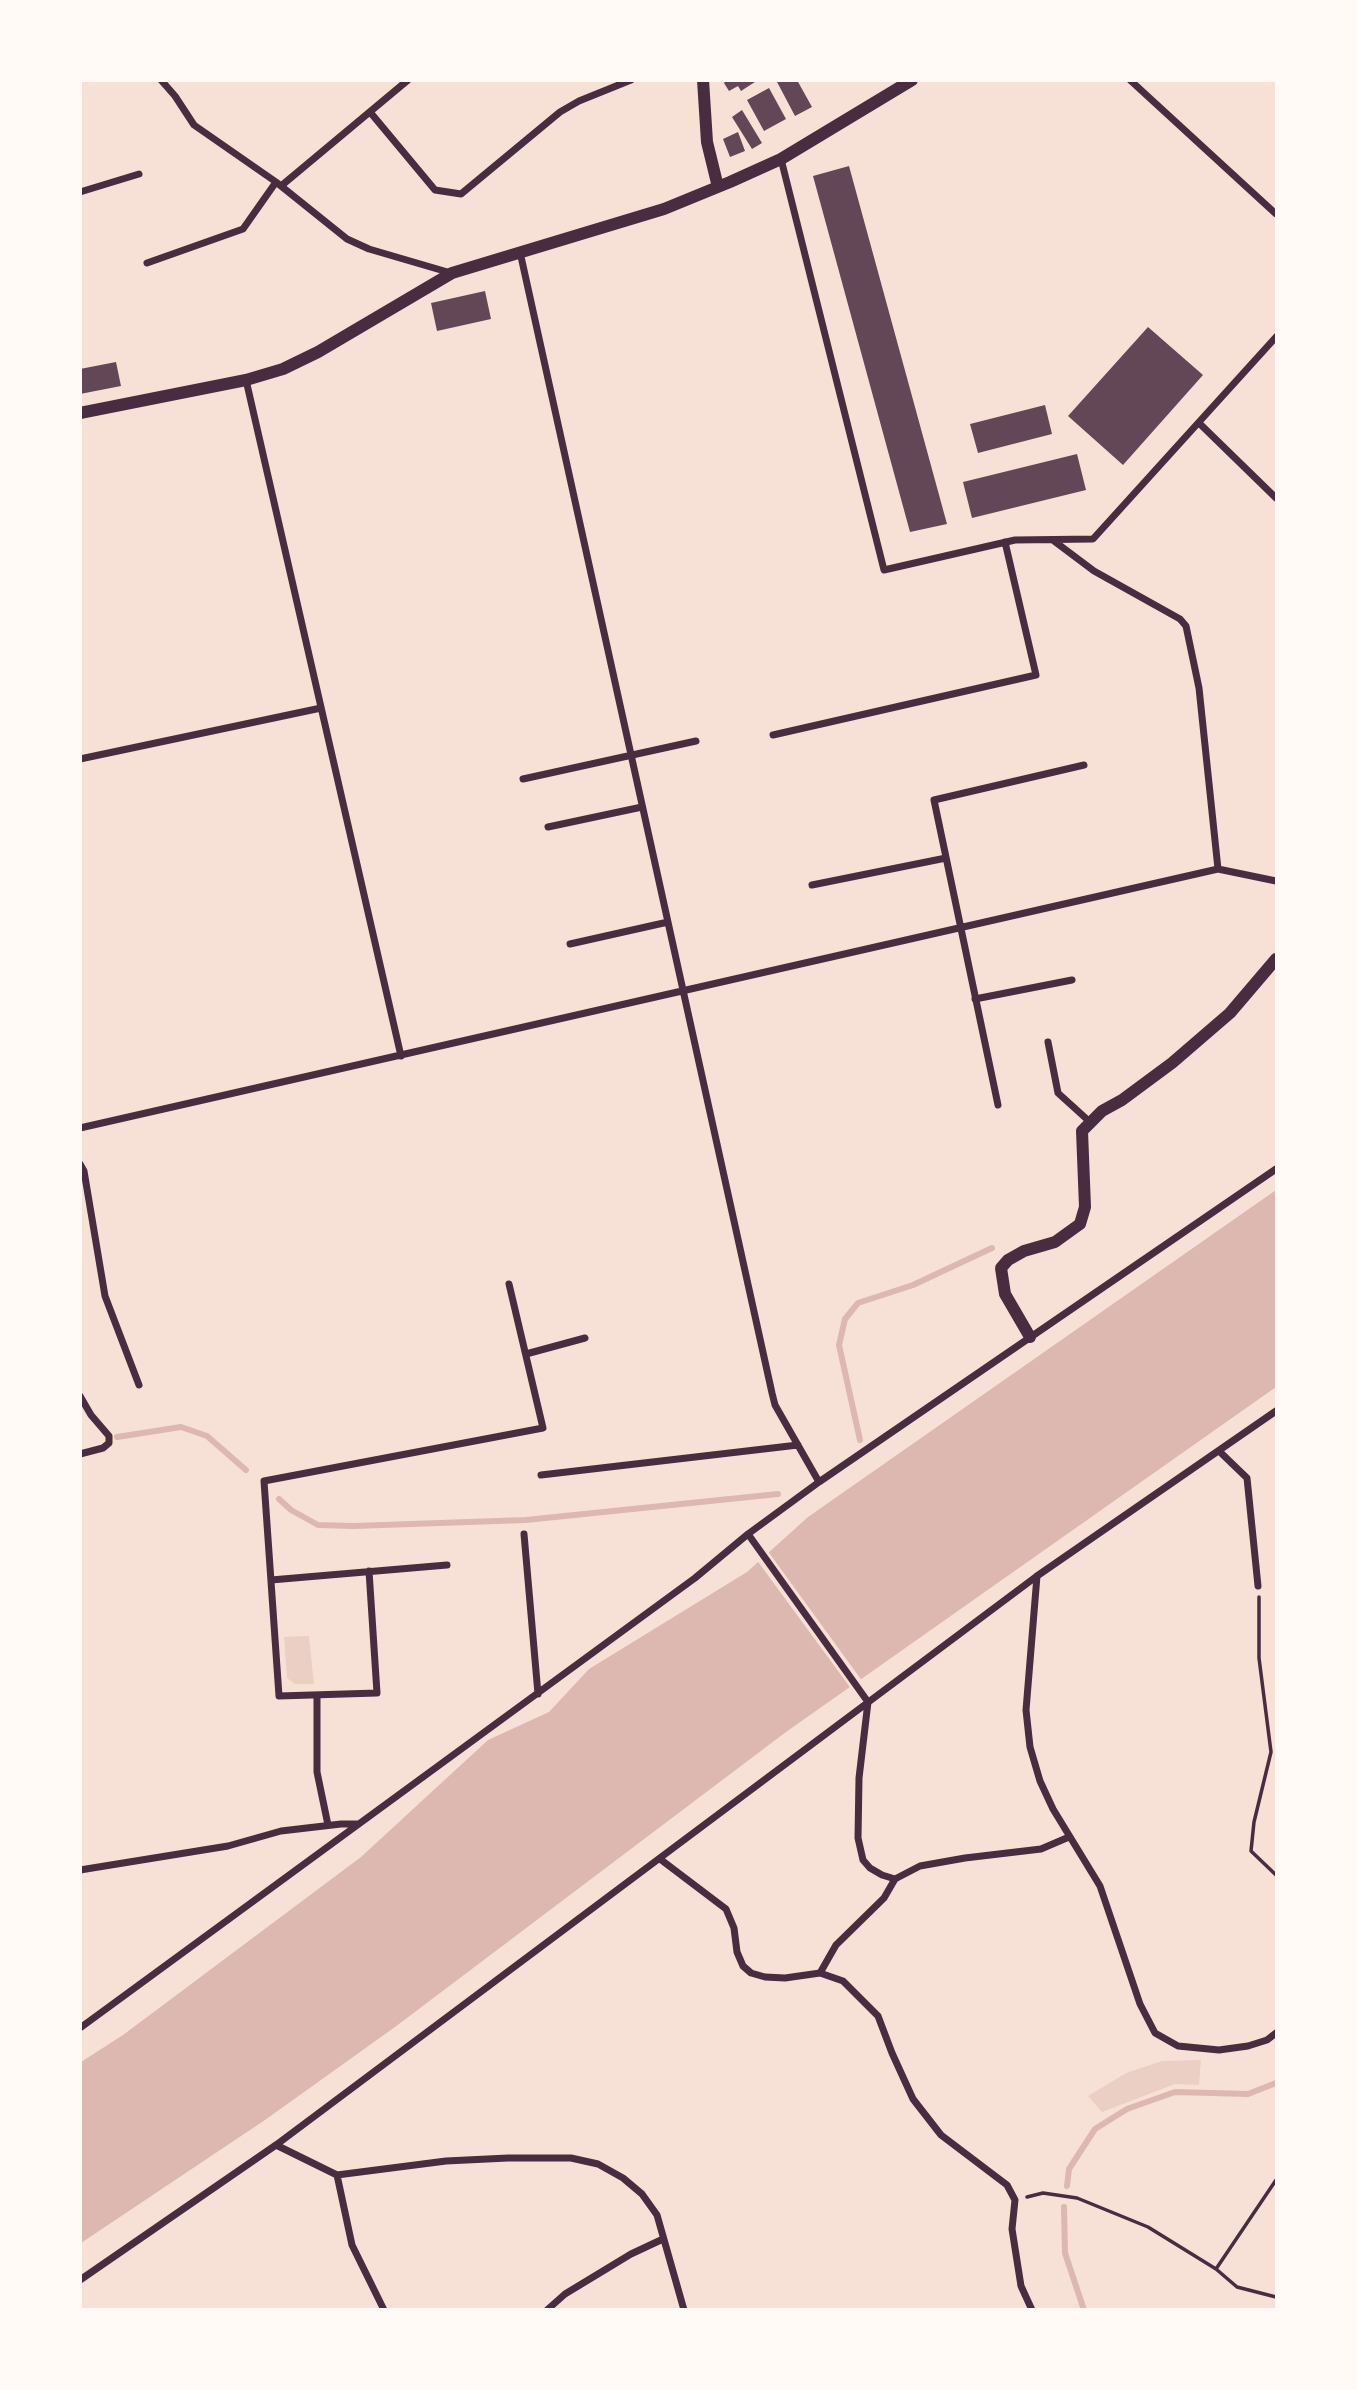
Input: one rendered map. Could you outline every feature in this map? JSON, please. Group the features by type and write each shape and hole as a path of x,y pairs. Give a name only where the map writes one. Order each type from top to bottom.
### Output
{"street":[{"path":"161,80 194,125 278,184 347,239 369,249 452,273"},
{"path":"147,263 243,229 278,184 408,80"},
{"path":"370,112 435,190 461,194 560,112 579,101 631,80"},
{"path":"703,80 707,142 718,187"},
{"path":"80,413 246,380 283,369 318,352 452,273 664,209 781,159 912,80"},
{"path":"1130,80 1276,214"},
{"path":"781,159 884,570 1005,542 1093,539 1276,337"},
{"path":"80,192 139,174"},
{"path":"520,251 772,1393 775,1405 819,1482"},
{"path":"246,380 401,1056"},
{"path":"1199,423 1276,498"},
{"path":"1054,541 1094,571 1180,618 1186,626 1199,688 1217,869"},
{"path":"773,735 1036,675 1005,542"},
{"path":"80,760 321,708"},
{"path":"523,779 696,741"},
{"path":"998,1105 934,800 1084,765"},
{"path":"548,827 642,807"},
{"path":"812,885 946,858"},
{"path":"80,1128 1217,869 1276,881"},
{"path":"570,944 668,922"},
{"path":"1030,1337 1004,1294 1001,1268 1008,1260 1024,1251 1055,1242 1080,1224 1085,1207 1082,1131 1102,1111 1122,1100 1172,1063 1230,1013 1276,959"},
{"path":"975,999 1072,980"},
{"path":"1048,1042 1058,1093 1090,1122"},
{"path":"80,1164 84,1171 105,1296 139,1385"},
{"path":"80,2028 538,1694 819,1482 1276,1169"},
{"path":"369,1572 377,1693 279,1696 264,1480 543,1428 509,1284"},
{"path":"526,1354 585,1338"},
{"path":"80,1396 91,1415 109,1436 109,1443 103,1448 80,1454"},
{"path":"80,2280 276,2146 1037,1576 1276,1411"},
{"path":"541,1475 798,1445"},
{"path":"1219,1451 1247,1478 1258,1586"},
{"path":"524,1534 538,1694"},
{"path":"748,1534 868,1702 859,1779 858,1838 863,1860 870,1868 895,1879"},
{"path":"271,1580 447,1565"},
{"path":"1037,1576 1026,1710 1030,1747 1040,1781 1069,1837 1100,1886 1140,2004 1155,2034 1178,2046 1219,2050 1248,2046 1266,2040 1276,2033"},
{"path":"317,1695 317,1772 328,1825"},
{"path":"80,1870 228,1846 281,1831 358,1824"},
{"path":"820,1973 836,1945 884,1898 895,1879 920,1866 1041,1849 1069,1837"},
{"path":"660,1859 726,1909 734,1928 737,1952 743,1966 751,1973 785,1978 820,1973 843,1981 878,2016 913,2099 940,2135 1007,2185 1015,2200 1012,2229 1021,2286 1032,2309"},
{"path":"276,2146 337,2175 446,2161 508,2158 571,2158 598,2164 623,2178 642,2194 657,2216 684,2309"},
{"path":"337,2175 352,2245 384,2309"},
{"path":"547,2309 565,2294 631,2254 663,2239"}],"path":[{"path":"1258,1586 1259,1658 1271,1752 1254,1822 1251,1851 1276,1875"},
{"path":"1216,2269 1276,2180"},
{"path":"1015,2200 1043,2193 1077,2198 1148,2227 1216,2269 1237,2287 1276,2297"}],"shaded area":[{"path":"1276,1190 1276,1387 786,1732 395,2027 265,2120 81,2243 81,2062 123,2035 361,1857 488,1740 549,1712 589,1669 747,1572 808,1517"},
{"path":"309,1636 314,1684 295,1684 287,1678 284,1637"},
{"path":"1201,2060 1199,2085 1175,2084 1102,2112 1088,2096 1126,2073 1162,2061"}],"pier":[{"path":"767,1550 863,1682 852,1690 756,1559"}],"building":[{"path":"726,80 758,80 741,91 738,86 729,91 724,83"},
{"path":"776,80 797,80 812,107 795,116"},
{"path":"769,88 786,119 764,131 747,100"},
{"path":"742,110 762,143 752,149 732,117"},
{"path":"738,132 745,151 730,157 723,139"},
{"path":"849,166 947,524 910,532 813,176"},
{"path":"485,291 491,319 437,331 431,303"},
{"path":"1148,327 1203,375 1123,465 1068,416"},
{"path":"116,362 121,386 80,394 80,369"},
{"path":"1045,405 1052,434 978,453 970,424"},
{"path":"1077,454 1086,490 972,518 963,482"}],"waterway":[{"path":"860,1440 839,1345 845,1319 858,1303 913,1285 992,1248"},
{"path":"117,1437 181,1427 207,1436 246,1470"},
{"path":"279,1499 291,1510 318,1525 354,1526 526,1520 778,1494"},
{"path":"1067,2186 1069,2169 1095,2129 1127,2109 1175,2092 1248,2094 1276,2083"},
{"path":"1064,2207 1065,2253 1084,2310"}]}
